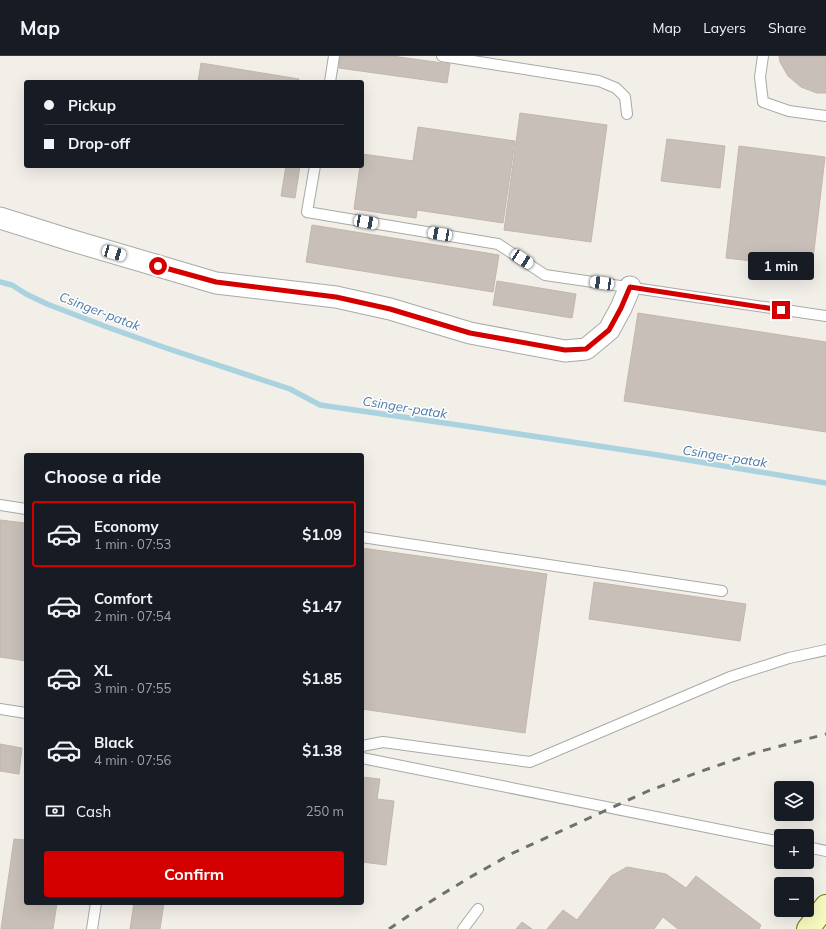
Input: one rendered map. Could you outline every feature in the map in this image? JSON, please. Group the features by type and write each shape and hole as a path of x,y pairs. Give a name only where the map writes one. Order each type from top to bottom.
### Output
{"main road":[{"path":"808,929 826,906"}],"street":[{"path":"0,218 70,240 216,282 336,297 390,309 470,333 565,350 586,349 609,330 630,287"}],"lane":[{"path":"330,80 334,56"},
{"path":"442,56 599,81 616,88 625,97 627,114"},
{"path":"763,56 760,77 763,102 789,111 826,116"},
{"path":"315,168 307,212 498,244 545,275 826,316"},
{"path":"0,504 24,509"},
{"path":"364,538 722,591"},
{"path":"364,746 382,742 530,762 730,677 789,658 826,650"},
{"path":"0,709 24,713"},
{"path":"364,758 774,841"},
{"path":"814,848 826,851"},
{"path":"92,929 96,905"},
{"path":"463,929 478,909"}],"building":[{"path":"340,56 392,56 450,64 447,83 339,68"},
{"path":"779,56 826,56 826,93 817,93 801,87 788,76 780,62"},
{"path":"201,63 299,79 299,80 198,80"},
{"path":"520,113 607,125 591,242 504,230"},
{"path":"418,127 515,141 503,223 417,210 416,218 354,209 360,168 364,168 364,154 413,161"},
{"path":"667,139 725,146 720,188 661,181"},
{"path":"739,146 825,157 812,268 726,258"},
{"path":"286,168 300,168 295,198 281,196"},
{"path":"312,225 499,255 493,292 306,262"},
{"path":"497,281 576,294 572,318 493,305"},
{"path":"638,313 826,342 826,432 624,401"},
{"path":"0,520 24,523 24,661 0,657"},
{"path":"364,548 547,574 525,733 364,709"},
{"path":"594,582 746,604 740,641 589,619"},
{"path":"0,744 22,748 19,774 0,771"},
{"path":"364,777 380,779 377,799 394,801 386,865 364,862"},
{"path":"14,839 24,840 24,905 57,905 53,929 1,929"},
{"path":"627,867 666,874 686,888 696,876 761,925 759,929 678,929 663,917 654,929 547,929 563,910 577,920 611,876"},
{"path":"134,905 164,905 160,929 130,929"},
{"path":"522,922 532,929 516,929"}],"waterway":[{"name":"Csinger-patak","path":"0,282 12,285 26,294 47,304 107,327 290,389 320,405 658,455 826,483"}],"railway":[{"path":"389,929 467,879 513,853 648,791 754,753 826,734"}],"route":[{"path":"158,266 216,282 336,297 390,309 470,333 565,350 586,349 609,330 630,287 781,310"}]}
